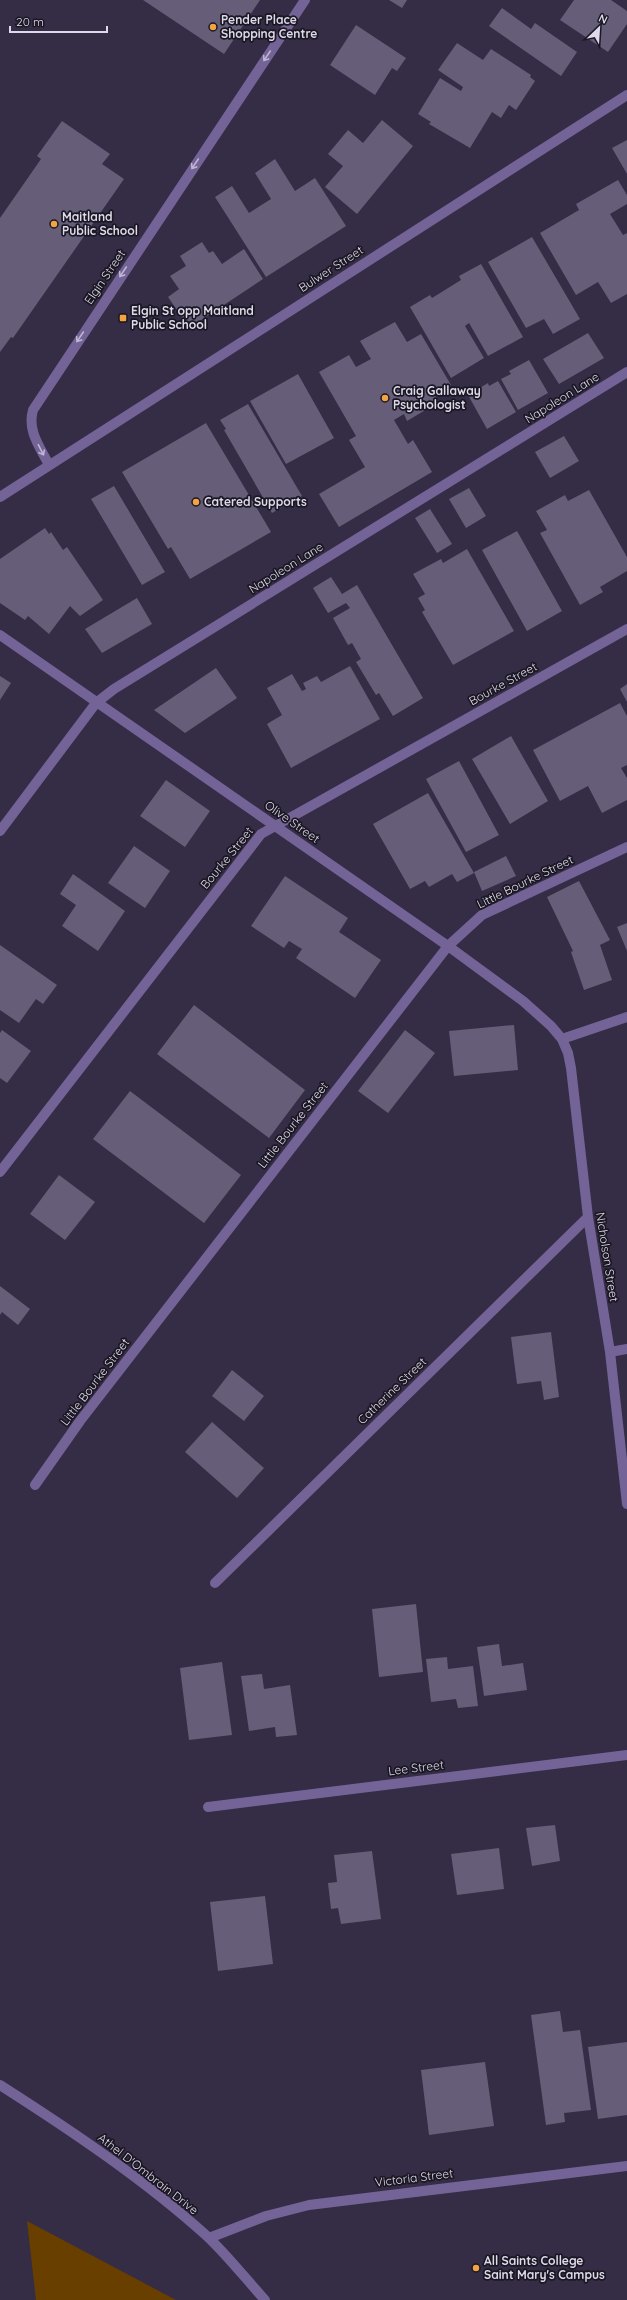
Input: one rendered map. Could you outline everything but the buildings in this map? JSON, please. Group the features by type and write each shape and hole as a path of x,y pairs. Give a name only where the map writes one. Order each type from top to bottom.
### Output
{"street":[{"name":"Elgin Street","path":"49,465 32,432 30,420 32,410 305,0"},
{"name":"Bulwer Street","path":"49,465 627,95"},
{"name":"Napoleon Lane","path":"0,831 96,703 120,685 627,372"},
{"path":"0,497 49,465"},
{"name":"Bourke Street","path":"0,1172 261,834 627,629"},
{"name":"Olive Street","path":"0,635 448,946 523,1001 551,1026 562,1039"},
{"name":"Little Bourke Street","path":"35,1485 85,1415 448,946 482,915 627,847"},
{"path":"562,1039 627,1017"},
{"name":"Nicholson Street","path":"562,1039 568,1053 571,1068 588,1217 610,1352 627,1504"},
{"name":"Catherine Street","path":"215,1583 588,1217"},
{"path":"610,1352 627,1350"},
{"name":"Lee Street","path":"208,1807 627,1755"},
{"name":"Athel D'Ombrain Drive","path":"0,2085 86,2142 208,2238 265,2300"},
{"name":"Victoria Street","path":"208,2238 271,2214 315,2204 627,2166"}],"shaded area":[{"path":"27,2221 176,2300 36,2300"}],"place":[{"name":"Pender Place Shopping Centre","path":"213,27"},
{"name":"Maitland Public School","path":"54,224"},
{"name":"Elgin St opp Maitland Public School","path":"123,318"},
{"name":"Craig Gallaway Psychologist","path":"385,398"},
{"name":"Catered Supports","path":"196,502"},
{"name":"All Saints College Saint Mary's Campus","path":"476,2268"}]}
